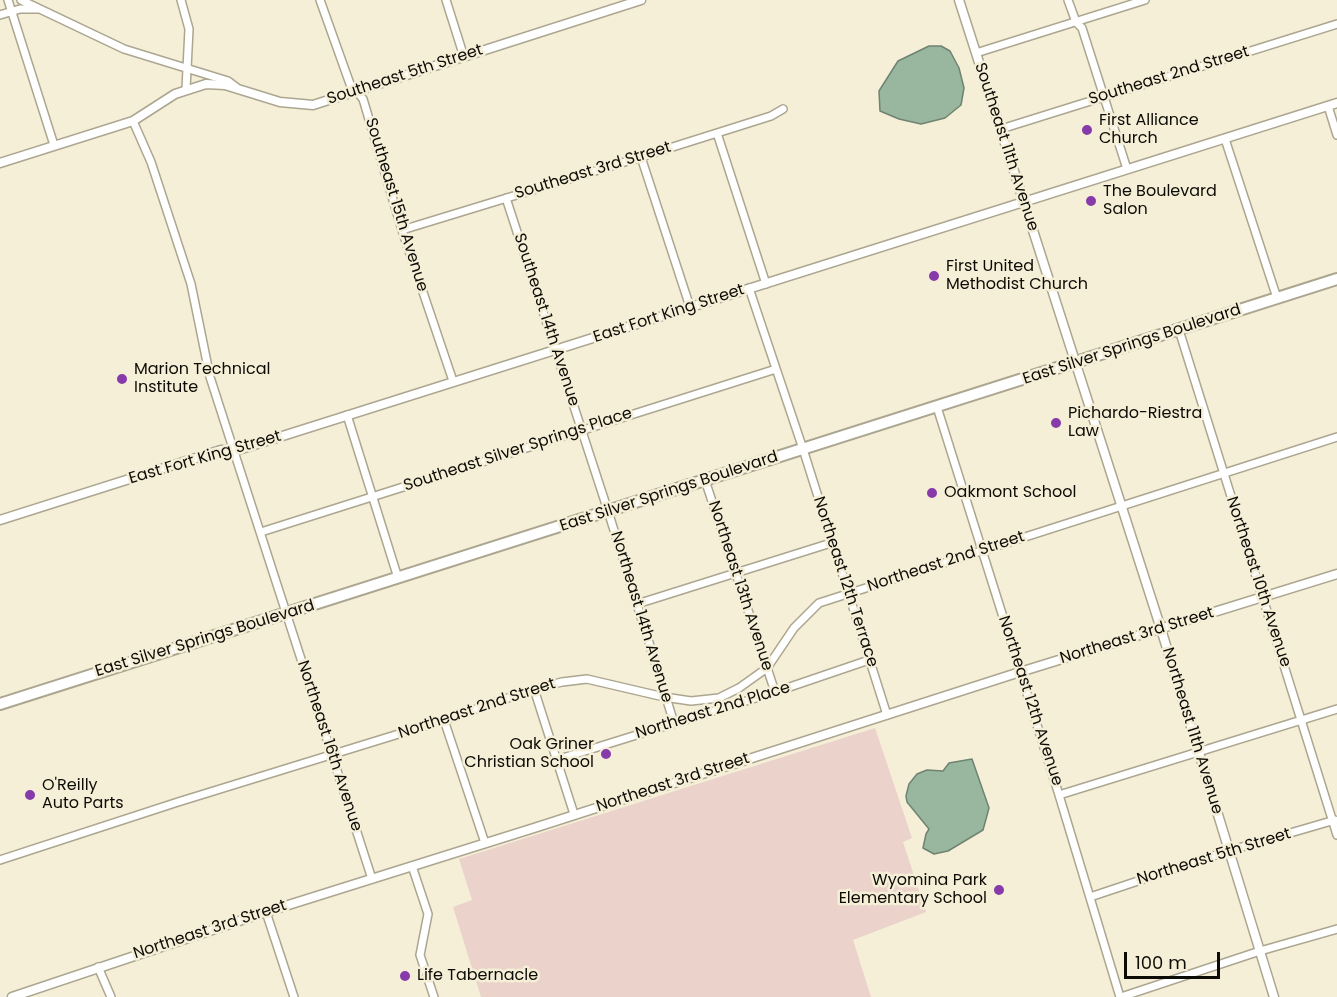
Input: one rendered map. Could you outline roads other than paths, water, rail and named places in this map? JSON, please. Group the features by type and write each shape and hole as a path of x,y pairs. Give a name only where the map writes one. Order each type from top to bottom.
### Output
{"main road":[{"name":"East Silver Springs Boulevard","path":"0,704 1337,279"}],"street":[{"path":"8,0 54,146"},
{"path":"21,0 124,49 228,81 238,89"},
{"path":"181,0 189,29 186,89"},
{"name":"Southeast 15th Avenue","path":"320,0 346,73 354,91 363,99 402,230 453,381"},
{"path":"446,0 464,57"},
{"name":"Southeast 11th Avenue","path":"959,0 1076,363"},
{"path":"1068,0 1076,22 1082,28 1127,169"},
{"path":"976,53 1145,0"},
{"name":"Southeast 5th Street","path":"0,163 133,121 186,89 206,84 225,85 279,102 313,105 637,1"},
{"path":"0,15 26,9 41,9"},
{"name":"Southeast 2nd Street","path":"1001,129 1337,24"},
{"name":"East Fort King Street","path":"0,520 221,450 235,451 1337,103"},
{"path":"1328,106 1337,135"},
{"name":"Southeast 3rd Street","path":"402,230 771,116 783,109"},
{"name":"Northeast 16th Avenue","path":"133,121 151,162 192,284 210,377 372,879"},
{"path":"717,133 765,284"},
{"path":"1225,139 1277,298"},
{"path":"641,157 690,307"},
{"name":"Southeast 14th Avenue","path":"506,198 609,511"},
{"name":"Northeast 12th Terrace","path":"749,288 803,449 887,715"},
{"name":"Northeast 10th Avenue","path":"1179,330 1335,820 1337,835"},
{"name":"Northeast 11th Avenue","path":"1076,363 1161,629 1274,997"},
{"name":"Southeast Silver Springs Place","path":"261,532 776,369"},
{"name":"Northeast 12th Avenue","path":"937,406 1120,997"},
{"path":"347,415 398,578"},
{"name":"Northeast 2nd Street","path":"0,860 562,682 587,679 691,701 722,696 739,688 767,668 794,628 819,603 1337,437"},
{"name":"Northeast 13th Avenue","path":"705,480 775,692"},
{"name":"Northeast 14th Avenue","path":"609,511 664,697 674,723"},
{"path":"637,604 831,543"},
{"name":"Northeast 3rd Street","path":"12,997 266,912 1020,672 1337,574"},
{"name":"Northeast 2nd Place","path":"556,760 775,692 869,660"},
{"path":"534,689 574,814"},
{"path":"722,696 726,707"},
{"path":"1059,795 1337,709"},
{"path":"444,720 485,843"},
{"name":"Northeast 5th Street","path":"1090,897 1228,851 1335,820"},
{"path":"412,866 428,914 420,955 434,997"},
{"path":"266,912 294,997"},
{"path":"1120,997 1260,951 1337,929"},
{"path":"98,967 111,997"}],"place":[{"name":"First Alliance Church","path":"1087,130"},
{"name":"The Boulevard Salon","path":"1091,201"},
{"name":"First United Methodist Church","path":"934,276"},
{"name":"Marion Technical Institute","path":"122,379"},
{"name":"Pichardo-Riestra Law","path":"1056,423"},
{"name":"Oakmont School","path":"932,493"},
{"name":"Oak Griner Christian School","path":"606,754"},
{"name":"O'Reilly Auto Parts","path":"30,795"},
{"name":"Wyomina Park Elementary School","path":"999,890"},
{"name":"Life Tabernacle","path":"405,976"}]}
